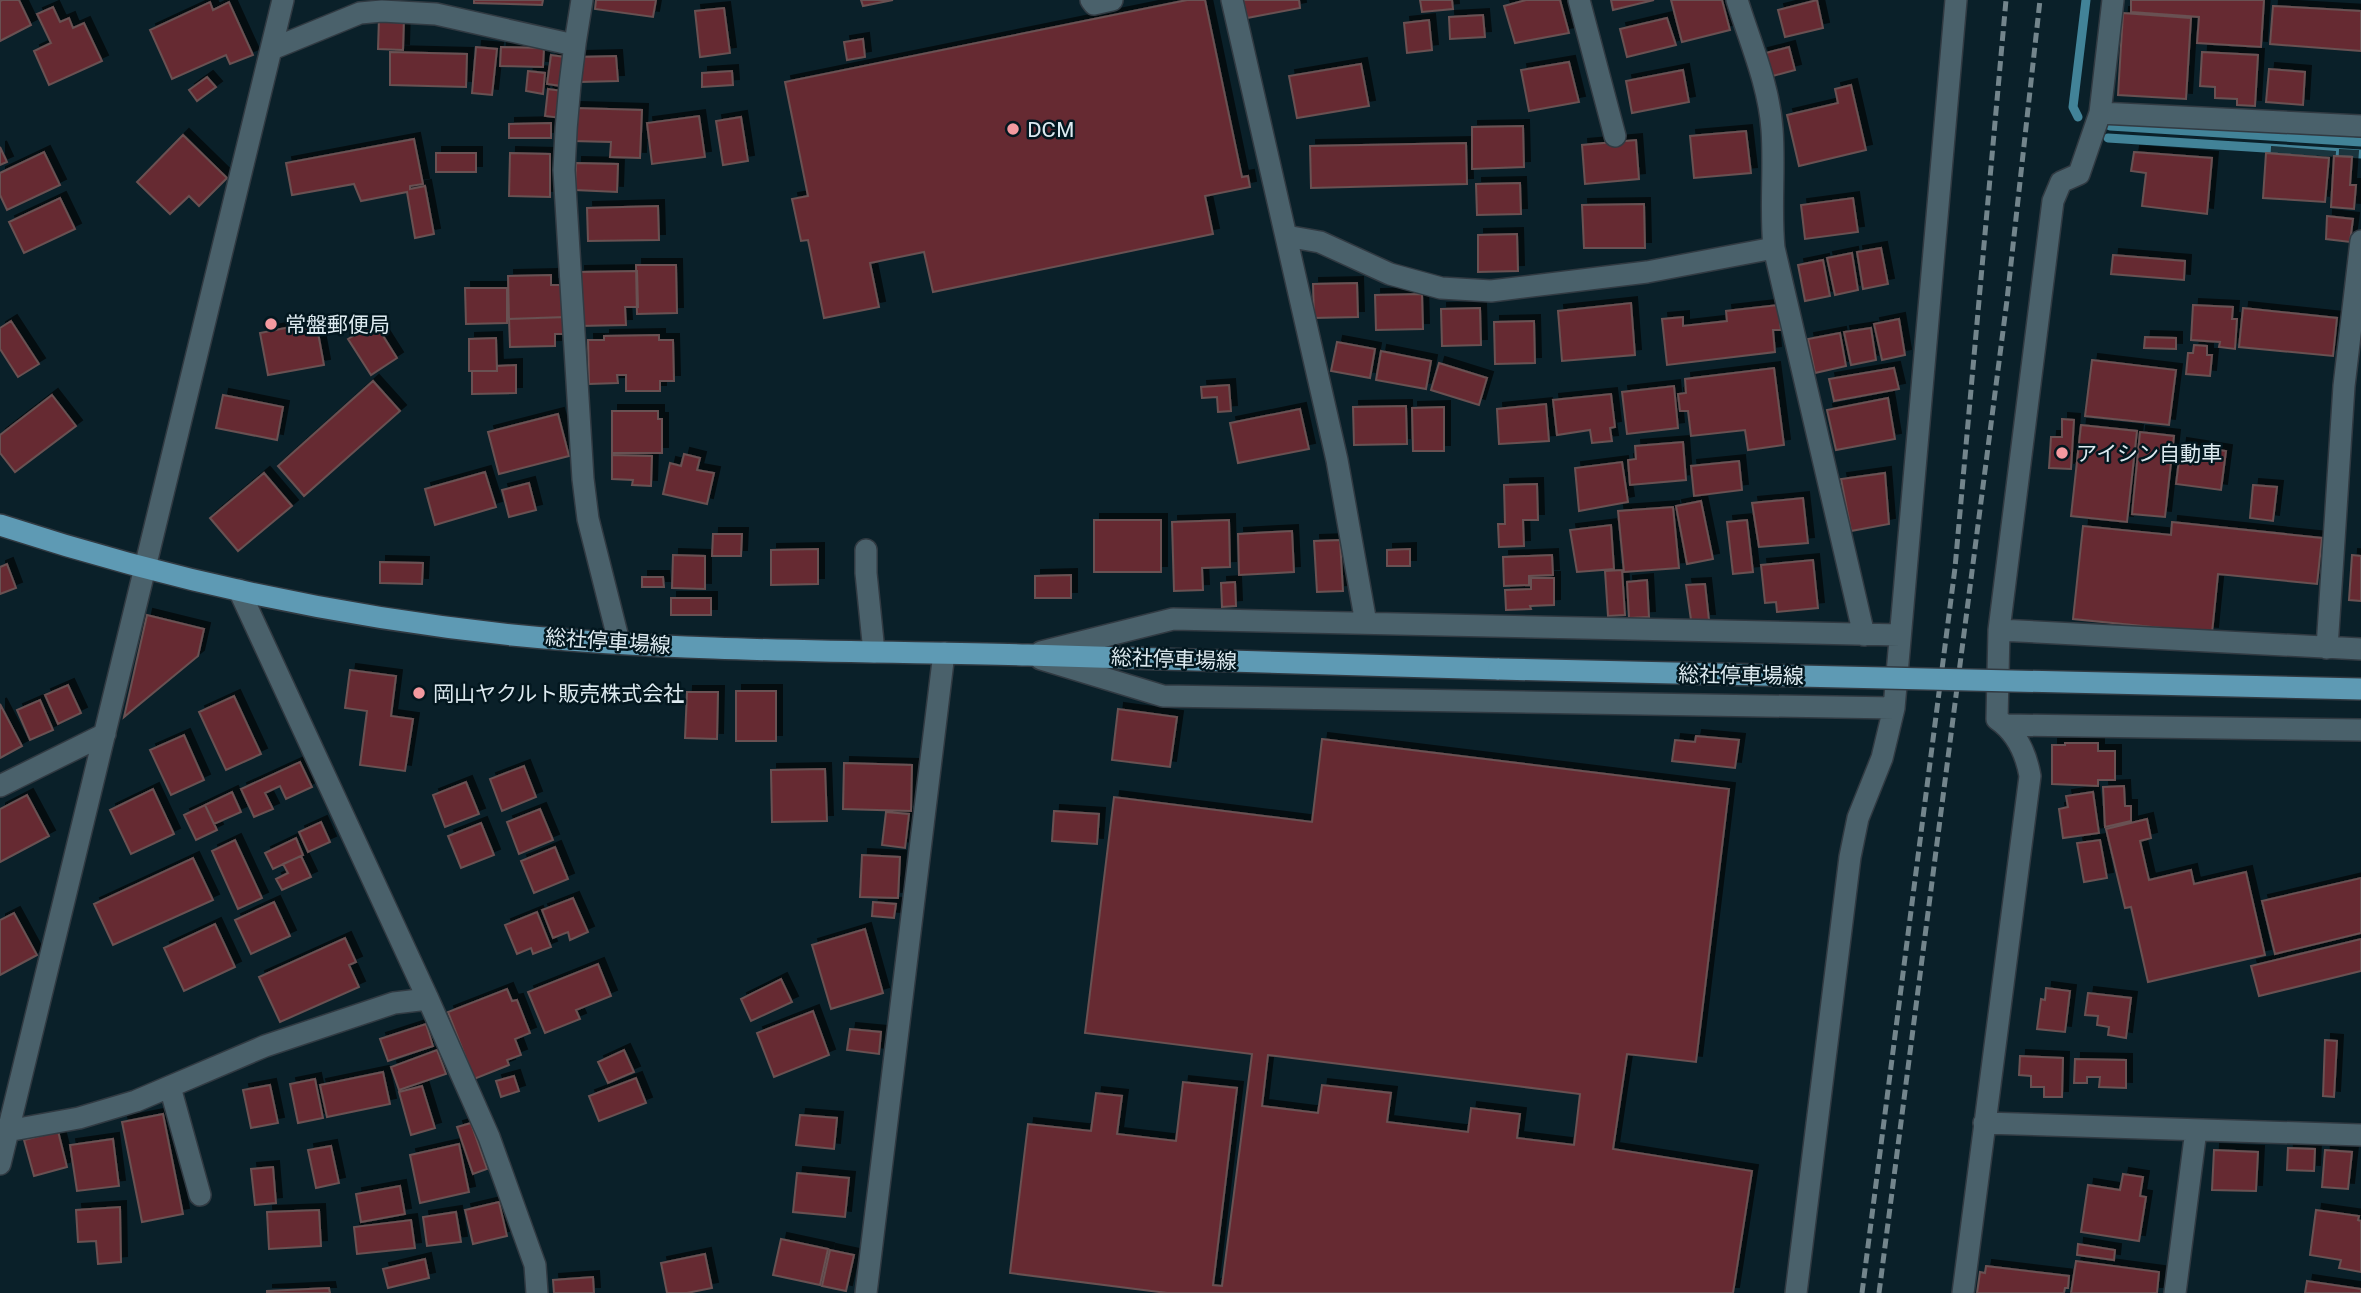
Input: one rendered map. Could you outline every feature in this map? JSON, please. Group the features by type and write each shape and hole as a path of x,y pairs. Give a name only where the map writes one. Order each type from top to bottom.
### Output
{"main road":[{"name":"総社停車場線","path":"0,525 146,568 239,590 428,624 512,635 780,651 2361,689"}],"street":[{"path":"0,1164 283,0"},
{"path":"582,0 565,130 564,170 583,479 588,519 619,642"},
{"path":"1091,0 1094,4 1112,0"},
{"path":"1232,0 1337,460 1366,623"},
{"path":"1579,0 1615,136"},
{"path":"1737,0 1768,99 1771,120 1771,222 1774,248 1864,635"},
{"path":"1796,1293 1850,857 1858,818 1882,758 1894,708 1956,0"},
{"path":"1963,1293 2030,776 2026,754 2006,725 1997,719 1999,629 2053,201 2061,182 2079,174 2101,113 2113,0"},
{"path":"272,49 360,13 382,10 436,14 574,46"},
{"path":"2101,113 2361,126"},
{"path":"1286,236 1320,242 1390,274 1441,288 1491,291 1647,272 1774,248"},
{"path":"2327,648 2352,387 2361,241"},
{"path":"866,550 874,652"},
{"path":"239,590 489,1137 534,1265 537,1293"},
{"path":"1029,655 1173,620 1900,635"},
{"path":"1999,629 2361,649"},
{"path":"866,1293 944,653"},
{"path":"1029,655 1163,696 1894,708"},
{"path":"2006,725 2361,730"},
{"path":"0,786 106,734"},
{"path":"7,1131 79,1118 135,1101 278,1041 394,1003 428,999"},
{"path":"170,1087 200,1195"},
{"path":"1984,1123 2361,1135"},
{"path":"2175,1293 2196,1130"}],"building":[{"path":"19,0 31,25 0,41 0,1"},
{"path":"474,0 543,0 542,5 474,3"},
{"path":"596,0 656,0 653,17 595,9"},
{"path":"861,0 893,0 863,6"},
{"name":"DCM","path":"1187,0 1205,0 1242,177 1248,176 1250,187 1205,196 1213,234 933,292 924,252 870,263 879,307 824,318 808,240 801,241 792,199 808,196 785,82"},
{"path":"1243,0 1299,0 1300,8 1247,18"},
{"path":"1420,0 1452,0 1453,9 1422,12"},
{"path":"1526,0 1560,0 1569,33 1515,43 1504,6"},
{"path":"1611,0 1654,0 1613,10"},
{"path":"1671,0 1722,0 1730,30 1682,42"},
{"path":"1817,0 1823,28 1785,37 1778,10"},
{"path":"2131,0 2264,0 2261,47 2197,43 2199,17 2131,12"},
{"path":"210,2 213,10 229,2 253,55 230,64 226,55 172,79 150,30"},
{"path":"2273,6 2361,11 2361,51 2270,44"},
{"path":"53,7 60,22 69,18 73,28 84,23 102,61 49,85 34,51 51,43 37,14"},
{"path":"724,8 730,53 700,57 695,11"},
{"path":"2123,13 2191,18 2186,99 2118,95"},
{"path":"1483,15 1485,37 1450,39 1449,17"},
{"path":"379,17 404,18 403,50 378,49"},
{"path":"1667,18 1676,45 1627,57 1620,29"},
{"path":"1429,20 1432,50 1407,53 1404,23"},
{"path":"863,39 865,57 847,60 844,42"},
{"path":"476,47 497,49 492,95 472,93"},
{"path":"501,47 544,48 543,67 500,66"},
{"path":"1789,47 1795,70 1769,77 1762,54"},
{"path":"390,52 467,54 466,87 390,85"},
{"path":"2202,52 2258,55 2255,106 2237,105 2237,99 2215,98 2215,87 2200,86"},
{"path":"551,55 565,57 561,86 547,84"},
{"path":"616,56 618,81 580,82 579,57"},
{"path":"1569,62 1579,102 1529,111 1521,70"},
{"path":"1361,64 1369,106 1297,118 1289,76"},
{"path":"2269,69 2305,72 2303,105 2266,102"},
{"path":"1683,70 1689,102 1632,113 1626,81"},
{"path":"528,71 545,73 543,94 526,91"},
{"path":"732,71 733,85 702,87 702,73"},
{"path":"207,77 216,87 197,101 189,90"},
{"path":"1851,85 1866,150 1799,166 1787,115 1838,103 1835,89"},
{"path":"548,89 563,91 561,118 545,116"},
{"path":"575,108 642,110 640,158 610,157 611,142 573,141"},
{"path":"699,116 705,157 652,164 647,123"},
{"path":"741,117 748,161 723,165 716,121"},
{"path":"551,123 551,138 509,138 509,124"},
{"path":"1523,126 1524,167 1472,169 1472,127"},
{"path":"1746,131 1751,173 1694,178 1690,136"},
{"path":"183,135 227,178 199,206 189,196 170,214 137,182"},
{"path":"414,139 423,184 410,186 410,189 425,186 434,234 415,238 407,192 361,201 354,184 292,195 286,163"},
{"path":"1636,140 1639,179 1585,184 1582,145"},
{"path":"1466,143 1467,184 1311,188 1310,146"},
{"path":"0,147 7,162 0,165"},
{"path":"44,152 60,185 7,210 0,195 0,173"},
{"path":"2134,152 2212,158 2207,214 2142,206 2146,173 2131,171"},
{"path":"436,153 476,153 476,172 436,172"},
{"path":"510,153 550,154 550,197 509,196"},
{"path":"2266,153 2329,158 2325,202 2263,198"},
{"path":"2334,156 2352,157 2350,185 2356,185 2354,209 2331,207"},
{"path":"576,163 618,164 617,192 575,190"},
{"path":"1520,183 1521,214 1477,215 1476,184"},
{"path":"60,198 75,229 24,253 9,222"},
{"path":"1853,198 1858,232 1805,239 1801,205"},
{"path":"1644,204 1645,248 1584,248 1582,205"},
{"path":"658,206 659,240 588,241 587,208"},
{"path":"2327,216 2353,219 2350,242 2326,239"},
{"path":"1517,234 1518,271 1478,272 1478,235"},
{"path":"1881,248 1888,284 1863,289 1857,252"},
{"path":"1852,253 1858,290 1835,295 1827,258"},
{"path":"2113,255 2185,261 2184,280 2111,274"},
{"path":"1823,260 1830,296 1805,301 1798,265"},
{"path":"636,265 676,265 677,313 637,314"},
{"path":"637,271 638,307 625,307 626,325 580,326 579,272"},
{"path":"551,275 551,285 565,285 566,317 509,319 508,276"},
{"path":"1357,283 1358,317 1314,318 1313,284"},
{"path":"465,288 507,288 507,323 466,324"},
{"path":"1422,294 1423,329 1376,330 1375,295"},
{"path":"1631,303 1635,355 1562,361 1558,311"},
{"path":"1778,305 1781,330 1773,330 1775,352 1667,365 1662,319 1683,317 1683,326 1727,321 1726,311"},
{"path":"2193,305 2233,307 2232,319 2237,319 2235,349 2219,347 2220,342 2191,340"},
{"path":"1480,308 1481,345 1442,346 1441,309"},
{"path":"2243,308 2337,318 2333,356 2239,347"},
{"path":"566,317 566,334 555,334 555,346 510,347 509,319"},
{"path":"1899,319 1905,355 1882,360 1874,324"},
{"path":"11,321 39,364 18,377 0,349 0,328"},
{"path":"1534,321 1535,363 1495,364 1494,322"},
{"path":"316,322 324,365 268,375 260,333"},
{"path":"375,323 397,358 371,375 348,339"},
{"path":"1871,328 1876,360 1851,365 1844,332"},
{"path":"1840,333 1846,366 1815,373 1808,339"},
{"path":"659,335 659,340 673,340 674,381 660,381 660,391 626,391 626,375 617,375 618,383 589,384 588,340 604,340 604,336"},
{"path":"2145,337 2176,338 2176,349 2144,348"},
{"path":"496,338 497,371 469,371 469,339"},
{"path":"1337,342 1375,349 1370,378 1331,371"},
{"path":"2194,345 2207,346 2207,355 2212,355 2210,376 2186,374 2188,353 2193,353"},
{"path":"1381,351 1431,361 1426,389 1376,380"},
{"path":"2092,360 2176,370 2169,425 2085,416"},
{"path":"1439,363 1487,378 1479,405 1431,390"},
{"path":"516,365 516,393 472,394 472,371 497,371 497,366"},
{"path":"1774,368 1784,445 1748,450 1745,430 1691,436 1688,411 1680,411 1678,394 1686,393 1685,379"},
{"path":"1894,368 1899,389 1834,401 1829,379"},
{"path":"373,381 400,411 304,496 278,466"},
{"path":"1229,385 1231,411 1218,412 1217,397 1202,398 1201,387"},
{"path":"1674,386 1678,428 1627,434 1622,392"},
{"path":"1611,394 1615,427 1610,428 1612,441 1592,443 1590,430 1557,435 1553,400"},
{"path":"52,395 76,426 15,472 0,453 0,435"},
{"path":"223,395 283,407 277,440 216,428"},
{"path":"1888,398 1895,439 1836,450 1827,410"},
{"path":"1546,404 1549,441 1499,444 1497,409"},
{"path":"1406,406 1407,444 1354,445 1353,407"},
{"path":"1444,407 1444,451 1413,451 1412,408"},
{"path":"1300,409 1309,449 1238,463 1230,423"},
{"path":"612,411 658,411 658,419 662,419 662,453 612,453"},
{"path":"558,414 569,456 499,474 488,432"},
{"path":"2062,419 2074,420 2071,469 2049,468 2051,437 2062,437"},
{"path":"2081,425 2137,431 2127,522 2071,516"},
{"path":"2140,432 2174,436 2165,517 2132,514"},
{"path":"1683,442 1686,480 1630,485 1628,460 1636,459 1635,446"},
{"path":"2181,444 2226,451 2221,490 2176,484"},
{"path":"684,454 700,458 697,470 714,473 707,504 663,494 670,463 681,466"},
{"path":"612,455 652,456 651,486 632,485 633,480 612,479"},
{"path":"1739,461 1742,490 1694,496 1691,466"},
{"path":"1622,462 1628,502 1579,511 1575,468"},
{"path":"485,472 496,507 435,525 425,489"},
{"path":"264,473 292,506 238,551 210,518"},
{"path":"1885,473 1889,524 1851,531 1841,479"},
{"path":"529,483 536,510 509,517 502,490"},
{"path":"1537,484 1538,520 1523,520 1524,546 1499,547 1498,524 1505,524 1504,485"},
{"path":"2253,485 2277,487 2273,521 2250,518"},
{"path":"1803,498 1808,543 1759,547 1752,503"},
{"path":"1701,501 1713,559 1687,564 1676,506"},
{"path":"1673,507 1679,568 1624,572 1618,511"},
{"path":"1094,520 1161,520 1161,572 1094,572"},
{"path":"1229,520 1230,567 1202,568 1203,590 1174,591 1172,522"},
{"path":"1747,520 1753,572 1733,574 1727,522"},
{"path":"2172,522 2322,538 2317,584 2218,574 2212,633 2073,619 2083,526 2171,535"},
{"path":"1611,525 1614,569 1577,572 1570,530"},
{"path":"1292,531 1294,572 1239,575 1238,534"},
{"path":"713,534 742,534 741,556 712,556"},
{"path":"1340,540 1343,591 1317,592 1314,541"},
{"path":"818,549 818,584 771,585 771,550"},
{"path":"1410,549 1410,566 1387,566 1387,550"},
{"path":"673,555 705,556 705,589 672,588"},
{"path":"1552,555 1553,575 1529,576 1529,585 1504,586 1503,557"},
{"path":"2352,555 2361,556 2361,601 2349,600"},
{"path":"1813,560 1818,608 1777,612 1776,602 1765,603 1761,565"},
{"path":"380,562 423,563 422,584 380,583"},
{"path":"7,564 16,588 0,594 0,567"},
{"path":"1622,570 1625,615 1608,616 1605,571"},
{"path":"1071,575 1071,598 1035,598 1035,576"},
{"path":"642,577 663,577 664,587 642,587"},
{"path":"1531,578 1554,578 1554,605 1506,610 1505,590 1531,589"},
{"path":"1647,580 1649,617 1629,618 1627,582"},
{"path":"1235,582 1236,606 1222,607 1221,583"},
{"path":"1705,584 1709,620 1691,620 1686,585"},
{"path":"671,598 711,598 711,615 671,615"},
{"path":"147,615 204,629 198,656 124,717"},
{"path":"350,670 396,676 391,716 413,719 405,771 360,765 367,711 345,708"},
{"path":"68,685 81,713 58,724 45,695"},
{"path":"736,691 776,691 776,741 736,741"},
{"path":"687,692 718,692 717,739 685,738"},
{"path":"234,696 261,754 226,770 199,712"},
{"path":"40,700 53,730 30,740 17,710"},
{"path":"0,704 22,746 0,758"},
{"path":"1118,709 1177,717 1170,767 1112,760"},
{"path":"184,735 204,780 171,795 150,750"},
{"path":"1696,736 1739,740 1735,768 1672,761 1675,740 1695,742"},
{"path":"1322,739 1729,789 1696,1062 1627,1054 1613,1149 1752,1171 1733,1293 1167,1293 1010,1273 1028,1124 1091,1131 1096,1093 1122,1096 1117,1134 1176,1141 1183,1082 1237,1088 1213,1285 1222,1286 1252,1054 1085,1033 1114,797 1312,822","holes":["1268,1055 1580,1094 1574,1145 1517,1138 1520,1114 1471,1108 1468,1132 1387,1122 1391,1093 1322,1085 1318,1113 1262,1106"]},
{"path":"2098,743 2098,751 2115,751 2115,780 2098,780 2098,786 2052,784 2052,745"},
{"path":"300,762 312,787 286,799 280,786 265,793 273,809 254,817 241,789"},
{"path":"844,763 912,765 911,811 843,809"},
{"path":"524,766 536,797 502,811 490,779"},
{"path":"825,769 827,821 772,822 771,770"},
{"path":"466,782 479,814 445,827 433,795"},
{"path":"2124,786 2125,806 2131,806 2131,821 2105,827 2103,787"},
{"path":"153,789 174,834 131,854 110,810"},
{"path":"232,792 241,812 214,824 205,805"},
{"path":"2093,792 2099,833 2063,838 2059,809 2068,807 2066,796"},
{"path":"27,795 49,836 0,862 0,809"},
{"path":"205,805 217,830 196,840 184,815"},
{"path":"540,809 553,840 519,854 507,822"},
{"path":"1054,811 1099,814 1097,844 1052,841"},
{"path":"886,812 909,814 905,848 882,845"},
{"path":"2147,819 2151,838 2140,841 2149,880 2191,870 2194,884 2246,872 2265,955 2148,982 2131,907 2125,908 2106,829"},
{"path":"321,822 330,842 308,852 299,832"},
{"path":"481,823 494,855 461,868 448,836"},
{"path":"296,838 303,855 273,869 265,853"},
{"path":"235,840 262,898 238,909 212,851"},
{"path":"2100,840 2107,878 2084,882 2077,843"},
{"path":"555,847 568,879 534,893 521,861"},
{"path":"862,855 900,857 898,898 860,897"},
{"path":"301,856 311,877 282,890 276,879 288,873 283,864"},
{"path":"193,858 213,900 113,945 94,904"},
{"path":"2361,878 2361,933 2275,954 2262,901"},
{"path":"573,898 588,932 570,940 568,932 553,938 542,910"},
{"path":"274,902 290,936 251,954 235,920"},
{"path":"873,902 896,904 894,918 872,916"},
{"path":"537,912 551,947 533,954 531,948 517,954 505,925"},
{"path":"14,913 37,955 0,975 0,920"},
{"path":"215,924 235,967 184,991 164,948"},
{"path":"865,929 883,993 831,1009 812,945"},
{"path":"345,938 356,962 349,965 359,987 280,1022 259,977"},
{"path":"2361,939 2361,971 2259,996 2251,966"},
{"path":"598,964 611,996 576,1010 580,1019 545,1033 528,992"},
{"path":"781,979 792,1002 751,1021 741,999"},
{"path":"2046,988 2070,991 2065,1032 2037,1029 2041,999 2045,1000"},
{"path":"507,989 512,1001 517,1000 530,1033 515,1039 521,1055 507,1060 509,1065 474,1079 448,1012"},
{"path":"2088,993 2131,998 2126,1038 2108,1035 2109,1027 2097,1025 2098,1016 2085,1015"},
{"path":"813,1011 829,1055 774,1077 757,1033"},
{"path":"426,1024 433,1046 388,1061 380,1039"},
{"path":"850,1029 881,1032 879,1054 847,1050"},
{"path":"2325,1040 2337,1041 2334,1097 2323,1096"},
{"path":"437,1050 446,1074 399,1090 391,1067"},
{"path":"624,1050 634,1072 608,1083 598,1062"},
{"path":"2020,1056 2063,1058 2062,1097 2044,1097 2044,1087 2031,1087 2031,1076 2019,1075"},
{"path":"2075,1059 2126,1060 2126,1088 2099,1087 2100,1077 2087,1077 2087,1083 2074,1083"},
{"path":"383,1072 390,1104 327,1117 320,1085"},
{"path":"514,1076 519,1091 501,1097 496,1081"},
{"path":"636,1078 646,1103 599,1121 589,1096"},
{"path":"315,1079 323,1118 298,1123 290,1084"},
{"path":"270,1085 278,1123 251,1128 243,1090"},
{"path":"422,1086 435,1128 411,1135 399,1092"},
{"path":"163,1114 183,1214 142,1222 122,1122"},
{"path":"800,1115 837,1118 834,1149 796,1145"},
{"path":"471,1123 487,1169 473,1174 457,1127"},
{"path":"58,1131 67,1167 34,1176 24,1140"},
{"path":"113,1139 119,1186 77,1191 70,1145"},
{"path":"459,1144 469,1192 420,1203 410,1155"},
{"path":"331,1146 339,1183 316,1188 308,1150"},
{"path":"2288,1148 2315,1149 2314,1171 2287,1170"},
{"path":"2214,1150 2258,1152 2256,1191 2212,1190"},
{"path":"2325,1150 2352,1152 2348,1189 2322,1187"},
{"path":"273,1167 276,1203 255,1205 251,1169"},
{"path":"797,1173 849,1178 845,1217 793,1212"},
{"path":"2123,1174 2143,1177 2140,1196 2146,1197 2139,1241 2081,1232 2088,1185 2120,1190"},
{"path":"400,1186 405,1214 361,1222 356,1194"},
{"path":"499,1202 507,1236 473,1244 465,1210"},
{"path":"120,1207 121,1262 98,1264 96,1241 78,1242 76,1210"},
{"path":"319,1210 321,1246 269,1249 267,1212"},
{"path":"2316,1210 2359,1216 2361,1272 2339,1268 2341,1260 2310,1255"},
{"path":"456,1212 461,1242 427,1246 423,1217"},
{"path":"411,1220 415,1248 357,1254 354,1227"},
{"path":"781,1239 828,1249 820,1285 773,1275"},
{"path":"2078,1244 2115,1250 2114,1260 2077,1255"},
{"path":"830,1250 854,1255 846,1291 822,1286"},
{"path":"705,1254 712,1288 687,1293 667,1293 661,1263"},
{"path":"425,1259 429,1278 388,1288 383,1269"},
{"path":"2076,1261 2159,1272 2157,1293 2071,1293"},
{"path":"1986,1266 2069,1276 2068,1288 2065,1288 2064,1293 1977,1293 1980,1272 1985,1273"},
{"path":"593,1277 594,1293 554,1293 553,1280"},
{"path":"2307,1281 2361,1289 2361,1293 2305,1293"},
{"path":"329,1288 330,1293 267,1293 267,1291"}],"waterway":[{"path":"2078,117 2073,107 2086,0"},
{"path":"2110,126 2361,142"},
{"path":"2108,138 2361,154"}],"railway":[{"path":"1862,1293 1955,568 2006,0"},
{"path":"1879,1293 2007,300 2040,0"}],"place":[{"name":"DCM","path":"1013,129"},
{"name":"常盤郵便局","path":"271,324"},
{"name":"アイシン自動車","path":"2062,453"},
{"name":"岡山ヤクルト販売株式会社","path":"419,693"}]}
